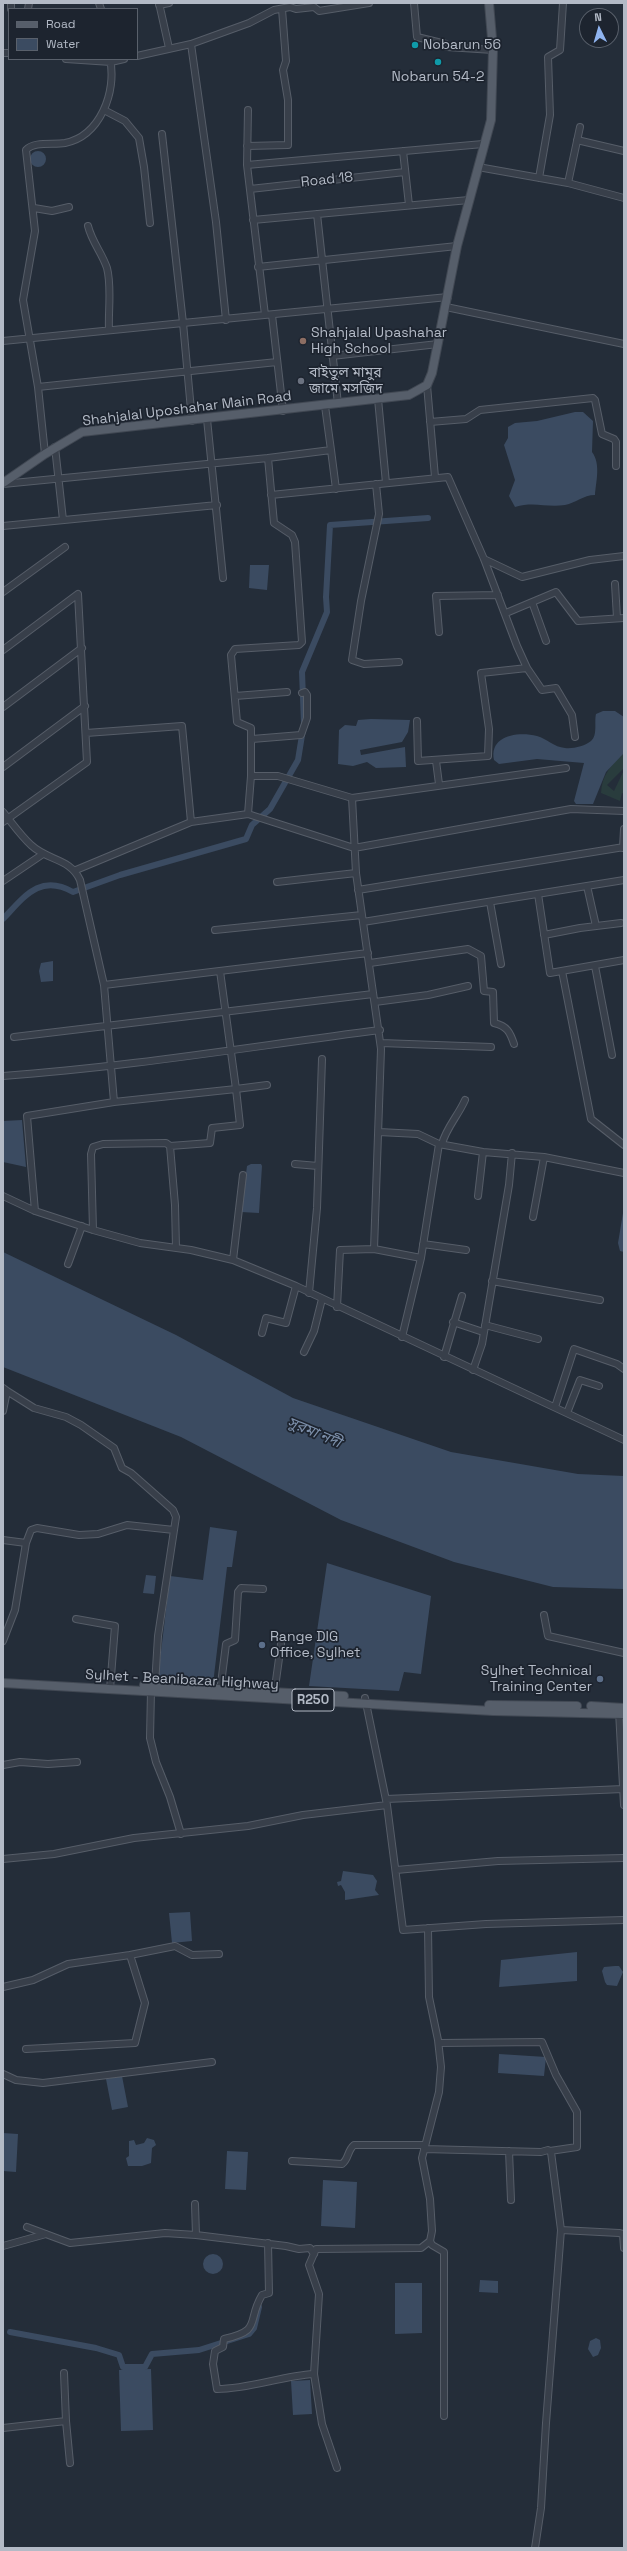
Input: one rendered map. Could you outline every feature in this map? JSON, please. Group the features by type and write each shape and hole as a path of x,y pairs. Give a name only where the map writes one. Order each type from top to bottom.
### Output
{"main road":[{"path":"427,385 448,298 457,246 483,144 491,120 493,50 489,3"},
{"name":"Shahjalal Uposhahar Main Road","path":"3,483 44,454 82,432 325,406 409,395 427,385"},
{"name":"Sylhet - Beanibazar Highway","path":"3,1678 110,1686"},
{"name":"Sylhet - Beanibazar Highway","path":"3,1683 153,1688 494,1708 570,1708 622,1711"}],"street":[{"path":"169,3 159,4 169,48"},
{"path":"138,56 191,44 282,9 314,7 320,3"},
{"path":"314,7 319,11 369,3"},
{"path":"414,3 417,37 446,44 447,47 493,50"},
{"path":"538,178 550,115 548,57 560,50 563,3"},
{"path":"247,146 288,146 288,100 283,70 286,61 282,9"},
{"path":"191,44 216,222 226,320"},
{"path":"44,454 38,387 31,338 23,300 35,231 34,208 26,150 34,145 64,143 80,138 88,133 104,110 108,101 111,61 88,60"},
{"path":"104,110 125,122 139,138 144,167 150,223"},
{"path":"248,110 247,165 258,267 265,315"},
{"path":"568,183 580,127"},
{"path":"162,134 183,323 192,421"},
{"path":"577,140 624,152"},
{"path":"247,165 483,144"},
{"path":"403,150 409,205"},
{"path":"478,167 568,183 624,198"},
{"name":"Road 18","path":"250,189 405,172"},
{"path":"253,220 469,200"},
{"path":"34,208 52,211 69,207"},
{"path":"317,214 326,309 338,404"},
{"path":"88,226 91,240 100,251 107,270 109,330"},
{"path":"258,267 457,246"},
{"path":"3,341 448,298"},
{"path":"446,307 624,344"},
{"path":"272,314 283,410"},
{"path":"332,356 438,344"},
{"path":"38,387 277,362"},
{"path":"427,385 435,477"},
{"path":"430,422 466,419 480,410 593,398 595,400 602,434 614,439 616,442 616,466"},
{"path":"378,399 386,482"},
{"path":"325,406 336,489"},
{"path":"208,419 223,578"},
{"path":"55,447 63,520"},
{"path":"3,483 268,458 331,450"},
{"path":"248,814 251,776 251,728 237,722 232,651 299,645 302,642 295,542 292,535 274,523 268,458"},
{"path":"272,495 336,489 386,482 448,477 484,559 527,668 542,690 556,688 572,715 574,737"},
{"path":"376,484 379,514 378,527 361,601 352,660 364,664 399,662"},
{"path":"3,526 217,505"},
{"path":"3,592 65,546"},
{"path":"484,559 522,577 590,560 624,556"},
{"path":"506,613 556,592 578,621 621,618 615,584"},
{"path":"3,650 78,594 87,762 6,820"},
{"path":"439,632 436,596 498,595"},
{"path":"532,602 546,642"},
{"path":"3,707 82,648"},
{"path":"417,721 418,761 436,761 488,756 489,729 481,674 527,668"},
{"path":"235,696 287,692"},
{"path":"252,739 300,736 307,718 304,692"},
{"path":"3,767 85,706"},
{"path":"86,733 182,726 191,822"},
{"path":"436,761 438,784"},
{"path":"251,776 278,776 352,798 438,784 566,768"},
{"path":"352,798 354,848 358,890 381,1043 374,1249"},
{"path":"76,870 191,822 248,814 354,848 571,809 624,811"},
{"path":"3,812 6,820 31,845 43,854 76,870 80,880 104,985 114,1102"},
{"path":"358,890 623,848 624,829"},
{"path":"3,881 43,854"},
{"path":"277,882 356,873"},
{"path":"363,922 624,880"},
{"path":"587,886 596,926"},
{"path":"538,894 550,973 624,960"},
{"path":"490,902 501,964"},
{"path":"215,930 362,915"},
{"path":"544,935 621,923"},
{"path":"370,963 468,949 476,952 481,956 484,991 493,992 494,1023 504,1025 511,1033 514,1044"},
{"path":"104,985 368,953"},
{"path":"595,966 612,1056"},
{"path":"93,1230 91,1154 93,1147 103,1144 166,1143 170,1146 210,1143 212,1128 240,1125 232,1049 220,971"},
{"path":"562,971 592,1119 624,1145"},
{"path":"375,1002 428,995 468,986"},
{"path":"14,1037 107,1024 226,1012 374,994"},
{"path":"3,1076 110,1068 232,1049 380,1030"},
{"path":"381,1043 491,1047"},
{"path":"309,1293 317,1208 322,1059"},
{"path":"35,1211 27,1116 114,1102 267,1085"},
{"path":"402,1337 421,1258 440,1144 447,1129 459,1115 465,1100"},
{"path":"379,1132 418,1134 440,1144 483,1152 512,1153 544,1157 624,1173"},
{"path":"170,1146 175,1205 176,1248"},
{"path":"478,1196 483,1152"},
{"path":"473,1370 482,1344 509,1185 512,1153"},
{"path":"533,1217 544,1157"},
{"path":"295,1164 318,1166"},
{"path":"233,1260 243,1176"},
{"path":"3,1196 35,1211 93,1230 140,1243 176,1248 233,1260 296,1286 337,1307 624,1440"},
{"path":"68,1264 82,1226"},
{"path":"423,1244 466,1250"},
{"path":"337,1307 340,1250 374,1249 421,1258"},
{"path":"492,1281 600,1300"},
{"path":"262,1333 266,1318 286,1323 296,1286"},
{"path":"444,1357 453,1322 462,1296"},
{"path":"304,1352 314,1331 322,1299"},
{"path":"453,1322 483,1332"},
{"path":"485,1325 538,1339"},
{"path":"555,1407 574,1349 617,1364 624,1369"},
{"path":"567,1413 580,1380 599,1386"},
{"path":"3,1411 5,1390 34,1408 66,1417 81,1425 114,1448 122,1468 173,1510 176,1518 158,1636 150,1738 156,1762 170,1797 181,1834"},
{"path":"3,1641 15,1610 26,1543 31,1530 37,1528 80,1535 98,1534 127,1525 174,1530"},
{"path":"3,1540 26,1543"},
{"path":"220,1692 226,1644 235,1640 238,1592 241,1588 263,1589"},
{"path":"544,1615 548,1636 624,1653"},
{"path":"76,1619 115,1626 110,1686"},
{"path":"274,1696 281,1644"},
{"path":"365,1700 387,1802 396,1870 401,1928 406,1931 486,1924 624,1920"},
{"path":"622,1711 624,1805"},
{"path":"3,1765 20,1762 48,1764 77,1762"},
{"path":"3,1859 54,1854 134,1838 181,1834 387,1802 623,1789"},
{"path":"396,1870 498,1861 624,1858"},
{"path":"337,2468 322,2424 314,2374 319,2294 309,2265 316,2249 421,2248 430,2241 432,2231 430,2199 423,2171 424,2147 440,2092 439,2043 428,1997 428,1928"},
{"path":"3,1987 33,1980 68,1964 130,1955 175,1946 192,1955 218,1954"},
{"path":"26,2049 135,2043 145,2003 130,1955"},
{"path":"292,2161 342,2164 346,2161 349,2150 354,2145 509,2151 550,2151 577,2147 577,2112 556,2075 542,2042 439,2043"},
{"path":"3,2074 16,2080 44,2083 212,2062"},
{"path":"509,2151 511,2200"},
{"path":"535,2548 541,2508 561,2230 550,2151"},
{"path":"195,2204 196,2235"},
{"path":"27,2227 70,2243 90,2243 165,2233 268,2243 299,2249 310,2248 314,2254"},
{"path":"561,2230 623,2234 624,2248"},
{"path":"3,2246 46,2234"},
{"path":"430,2241 432,2245 444,2252 444,2416"},
{"path":"268,2243 269,2293 262,2296 256,2304 251,2328 247,2332 224,2339 222,2347 215,2351 213,2364 217,2389 231,2389 296,2375 314,2374"},
{"path":"64,2373 70,2463"},
{"path":"3,2428 66,2421"}],"shaded area":[{"path":"624,753 624,768 607,785 614,791 624,770 624,794 622,793 620,801 601,793 605,776 615,762"}],"water":[{"path":"38,151 44,153 46,159 44,165 38,167 32,165 30,159 32,153"},
{"path":"575,412 583,412 593,421 592,452 595,457 597,467 595,495 587,496 565,505 522,505 515,507 509,496 515,480 504,445 508,438 508,427 515,423 537,421"},
{"path":"250,565 269,565 267,590 249,588"},
{"path":"603,711 615,711 624,717 624,753 606,772 593,804 576,804 574,801 584,763 537,759 499,764 494,760 496,745 506,737 513,735 521,734 537,736 557,746 565,748 582,746 591,741 593,738 595,732 596,714"},
{"path":"358,720 410,720 408,732 402,742 360,750 361,755 405,747 406,767 376,768 367,762 353,766 338,764 339,730 345,725 356,726"},
{"path":"53,961 53,981 41,982 39,971 41,963"},
{"path":"22,1120 26,1167 3,1162 3,1121"},
{"path":"251,1164 261,1164 262,1166 259,1213 241,1212 247,1166"},
{"path":"624,1207 624,1252 620,1251 618,1243"},
{"name":"সুরমা নদী","path":"3,1252 176,1335 293,1398 451,1452 578,1474 624,1476 624,1589 553,1587 454,1562 341,1520 181,1437 3,1367"},
{"path":"210,1527 237,1531 232,1567 227,1567 213,1684 158,1677 170,1576 203,1580"},
{"path":"327,1563 431,1596 421,1674 404,1672 399,1691 309,1686"},
{"path":"146,1575 156,1576 154,1594 143,1593"},
{"path":"343,1871 373,1875 377,1881 375,1890 379,1895 345,1900 345,1892 341,1885 338,1886 337,1882 341,1881"},
{"path":"190,1912 192,1941 172,1943 169,1913"},
{"path":"577,1952 577,1981 499,1987 501,1960"},
{"path":"619,1966 623,1972 617,1986 607,1985 602,1971 604,1967"},
{"path":"499,2054 546,2057 544,2076 498,2073"},
{"path":"122,2076 128,2107 112,2110 106,2079"},
{"path":"3,2133 18,2134 16,2172 3,2171"},
{"path":"147,2138 154,2140 156,2145 152,2148 151,2163 142,2166 128,2166 126,2158 129,2156 129,2141 134,2140 136,2145 144,2143"},
{"path":"227,2151 248,2152 246,2190 225,2189"},
{"path":"323,2180 357,2182 355,2228 321,2226"},
{"path":"213,2254 220,2257 223,2264 220,2271 213,2274 206,2271 203,2264 206,2257"},
{"path":"480,2280 498,2281 498,2293 479,2292"},
{"path":"395,2283 422,2283 422,2333 395,2334"},
{"path":"596,2338 600,2340 601,2348 598,2355 593,2357 588,2349 590,2341"},
{"path":"151,2369 153,2430 121,2431 119,2370"},
{"path":"310,2380 312,2414 293,2415 291,2381"}],"waterway":[{"path":"3,919 26,896 42,886 51,885 73,892 120,875 246,839 252,825 270,809 298,760 304,723 302,672 327,612 326,597 330,525 428,518"},
{"path":"10,2332 96,2348 119,2355 123,2367 145,2367 152,2354 199,2350 249,2334 254,2328 259,2307"}],"place":[{"name":"Nobarun 56","path":"415,45"},
{"name":"Nobarun 54-2","path":"438,62"},
{"name":"Shahjalal Upashahar High School","path":"303,341"},
{"name":"বাইতুল মামুর জামে মসজিদ","path":"301,381"},
{"name":"Range DIG Office, Sylhet","path":"262,1645"},
{"name":"Sylhet Technical Training Center","path":"600,1679"}]}
